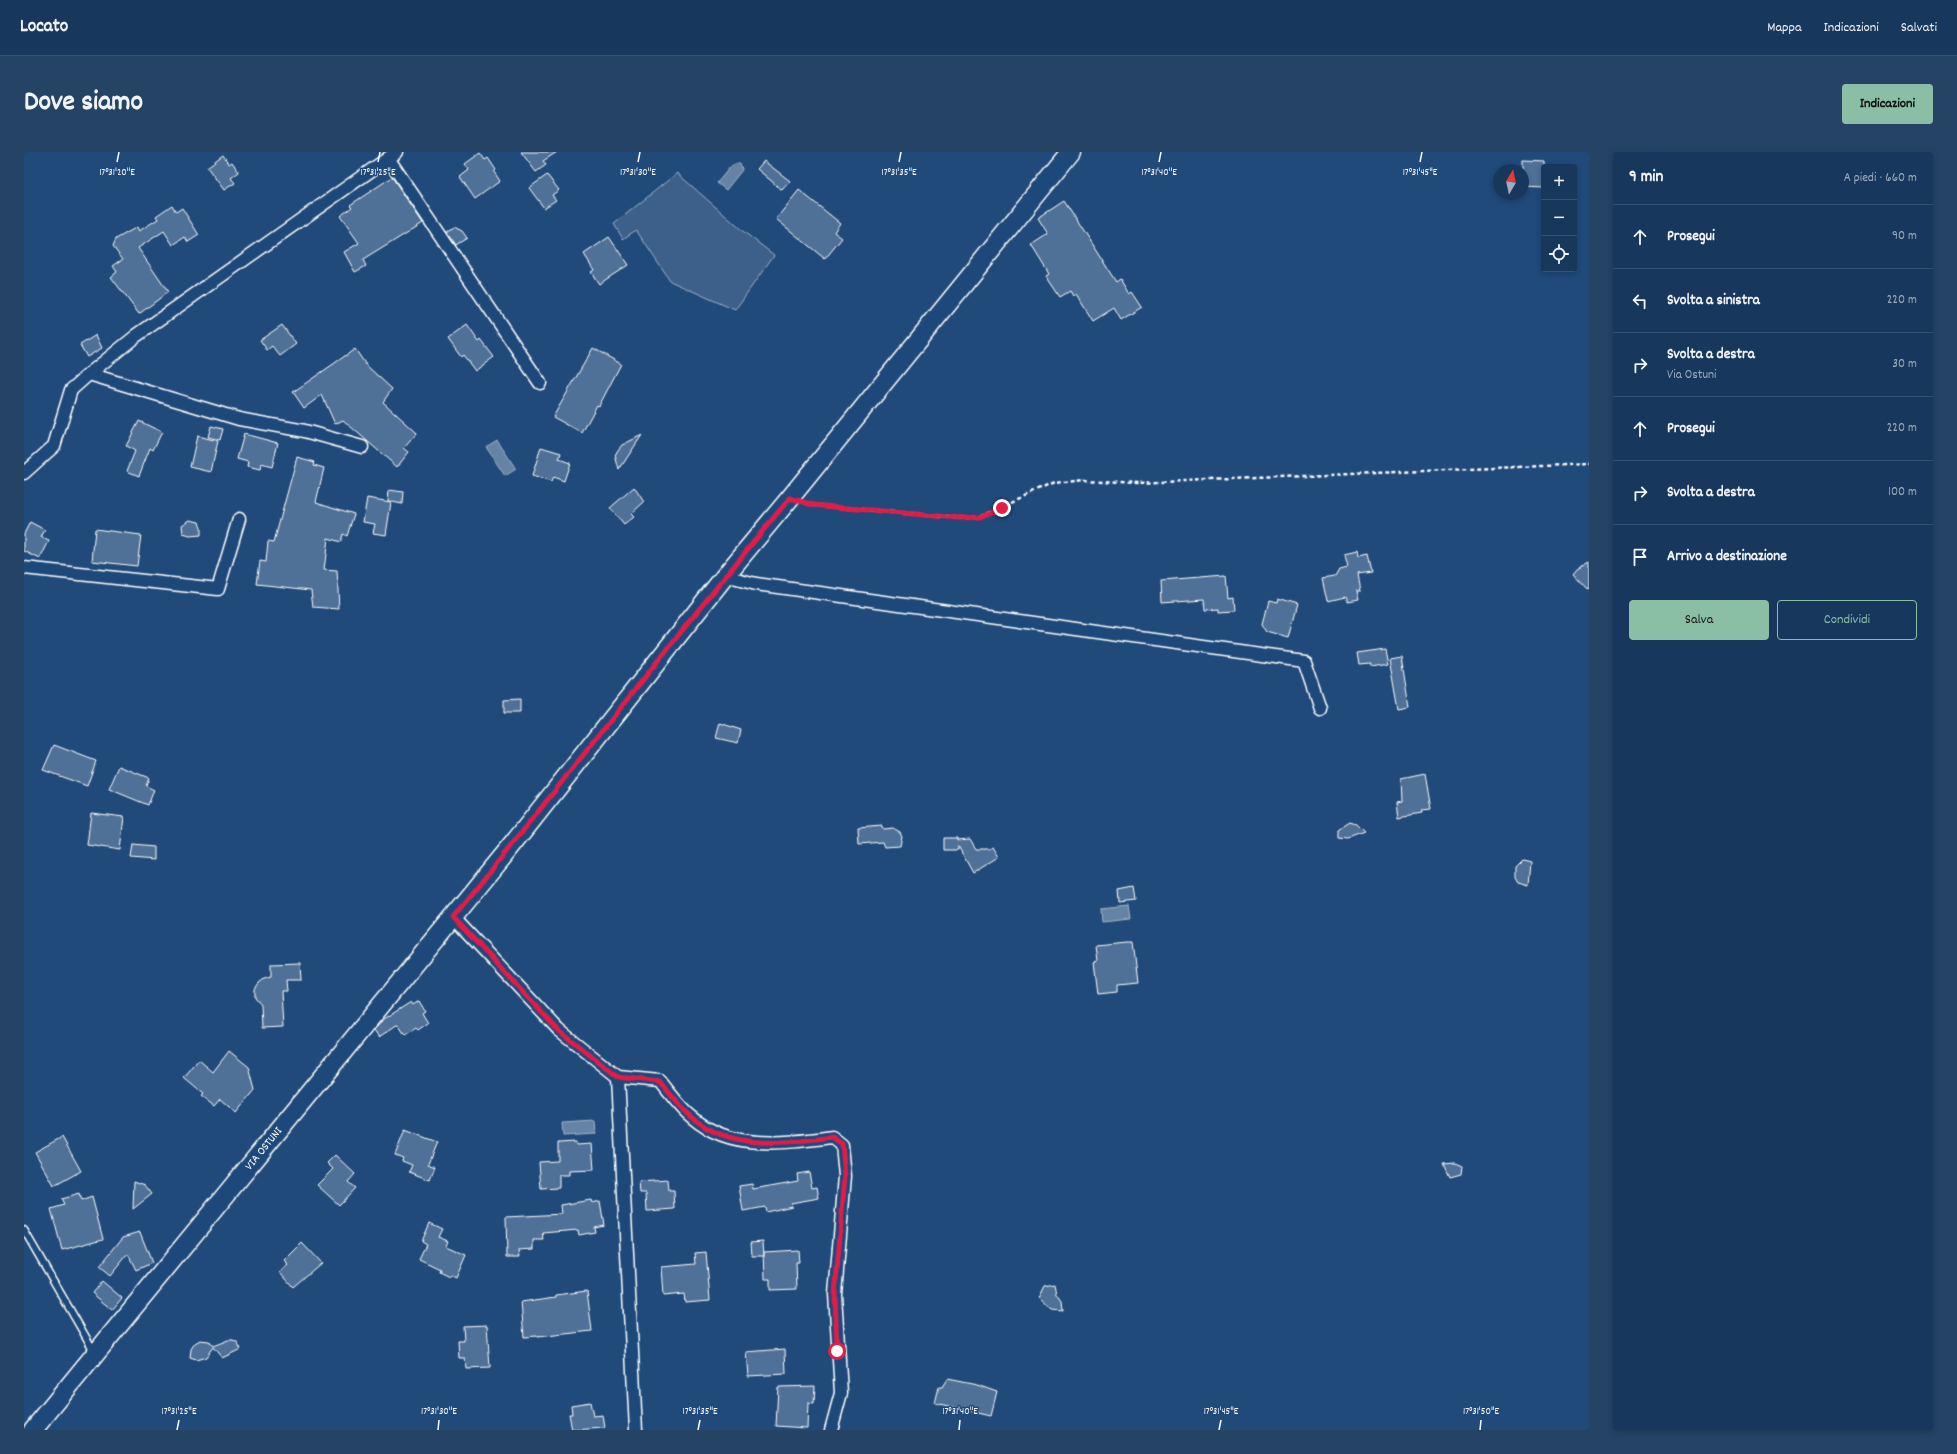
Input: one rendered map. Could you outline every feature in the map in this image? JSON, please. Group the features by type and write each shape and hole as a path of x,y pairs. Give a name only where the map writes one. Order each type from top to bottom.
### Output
{"main road":[{"name":"VIA OSTUNI","path":"33,1430 494,868 725,576 1071,152"}],"street":[{"path":"24,473 54,446 71,390 89,374 136,336 393,155 540,383"},
{"path":"89,374 239,419 305,431 362,447"},
{"path":"24,568 218,589 239,518"},
{"path":"725,576 756,584 1304,661 1320,708"},
{"path":"453,917 558,1030 618,1077 660,1082 693,1118 715,1132 749,1142 796,1141 832,1137 842,1144 845,1176 835,1294 841,1393 831,1430"},
{"path":"618,1077 636,1430"}],"lane":[{"path":"24,1230 95,1354"}],"path":[{"path":"790,498 813,505 959,518 980,517 1054,483 1085,480 1136,483 1589,464"}],"shaded area":[{"path":"737,163 741,165 742,170 726,190 717,183 731,166"},
{"path":"677,173 744,232 774,255 735,310 670,281 636,230 623,239 614,224"},
{"path":"497,440 516,469 505,476 486,447"},
{"path":"1129,906 1131,919 1102,922 1101,909"},
{"path":"595,1121 596,1134 563,1136 562,1123"}],"building":[{"path":"521,152 557,152 543,161 546,165 536,172"},
{"path":"480,153 485,160 488,158 496,170 494,172 500,181 475,199 460,177 469,170 465,164"},
{"path":"223,155 229,164 232,162 239,172 231,178 235,183 224,190 207,167"},
{"path":"1523,160 1544,161 1544,164 1541,164 1541,188 1529,187 1529,164 1523,164"},
{"path":"764,161 790,181 782,190 757,169"},
{"path":"547,175 559,190 552,195 556,200 544,208 529,188"},
{"path":"392,177 423,223 363,260 366,266 355,272 344,252 359,243 340,216 352,207 350,205"},
{"path":"799,190 840,223 834,232 842,238 825,259 776,219"},
{"path":"1064,201 1116,282 1120,279 1129,294 1132,292 1142,307 1121,320 1114,308 1093,321 1076,294 1073,296 1070,291 1060,297 1046,276 1049,274 1031,245 1048,234 1038,218"},
{"path":"172,205 176,212 182,208 199,235 188,242 185,237 173,245 164,231 138,248 168,292 139,314 111,277 117,272 113,266 123,259 113,246 116,239 137,227 139,231 158,219 156,216"},
{"path":"454,227 462,231 467,238 456,245 447,232"},
{"path":"609,237 628,265 599,284 591,272 594,270 584,254"},
{"path":"282,325 296,344 280,356 272,346 267,350 260,340"},
{"path":"467,325 479,342 481,340 494,357 475,371 463,355 461,357 448,339"},
{"path":"96,335 102,348 87,357 80,345"},
{"path":"593,348 621,364 599,406 597,405 582,433 553,417"},
{"path":"355,349 366,365 392,389 383,402 417,433 404,448 409,452 397,467 343,420 335,424 322,395 304,408 293,392"},
{"path":"139,421 162,432 153,450 150,448 139,476 127,471 135,451 126,446"},
{"path":"211,426 223,429 220,440 208,437"},
{"path":"244,434 278,443 272,467 261,464 260,470 247,467 248,462 237,459"},
{"path":"642,435 619,470 615,455 618,450 622,445"},
{"path":"197,436 218,441 211,472 190,467"},
{"path":"541,447 561,453 559,459 570,463 564,481 553,477 551,482 532,476"},
{"path":"297,457 315,462 314,465 324,468 316,502 354,514 347,536 343,534 341,542 328,538 324,570 337,571 339,609 313,607 311,590 257,584 260,561 266,562 268,541 274,542"},
{"path":"634,487 644,502 631,514 634,517 624,525 610,508"},
{"path":"389,490 403,492 402,504 388,501"},
{"path":"367,498 391,502 386,535 373,533 375,524 363,522"},
{"path":"190,520 199,522 201,527 201,535 190,536 183,534 182,525"},
{"path":"30,522 45,530 41,537 49,541 40,559 24,551 24,534"},
{"path":"95,529 141,535 137,566 92,561"},
{"path":"1357,552 1358,558 1367,556 1371,573 1357,575 1360,591 1356,591 1358,600 1347,602 1345,597 1328,601 1323,578 1335,576 1339,569 1347,567 1344,555"},
{"path":"1589,562 1589,591 1573,574 1577,569"},
{"path":"1226,576 1228,598 1233,597 1234,610 1218,611 1218,608 1205,609 1204,599 1162,602 1161,581"},
{"path":"1277,599 1297,605 1288,638 1267,632 1262,624 1268,601 1276,603"},
{"path":"1385,649 1388,664 1370,667 1370,664 1359,665 1357,653"},
{"path":"1402,656 1410,707 1399,709 1390,658"},
{"path":"520,699 520,713 504,713 504,700"},
{"path":"720,723 741,730 738,743 716,738"},
{"path":"54,745 96,761 87,786 43,770"},
{"path":"119,766 149,778 146,786 154,790 148,805 109,789"},
{"path":"1425,774 1431,809 1421,810 1422,813 1399,817 1397,802 1402,801 1401,779"},
{"path":"91,813 124,817 120,850 87,845"},
{"path":"1350,823 1356,825 1364,833 1348,839 1339,838 1339,830"},
{"path":"882,826 883,829 893,828 900,832 902,836 900,846 885,847 883,842 859,844 858,828"},
{"path":"943,838 957,838 957,840 970,839 976,849 989,849 993,847 999,857 973,873 958,846 958,850 943,850"},
{"path":"133,845 154,847 154,860 131,858"},
{"path":"1522,859 1530,861 1528,885 1518,882 1515,877 1515,866"},
{"path":"1134,888 1136,901 1120,903 1119,891"},
{"path":"1133,942 1138,983 1117,985 1117,992 1098,994 1094,962 1098,961 1096,945"},
{"path":"300,963 301,980 286,980 287,991 281,991 283,1027 262,1028 261,1004 255,997 255,989 264,979 271,977 271,964"},
{"path":"419,1001 425,1011 422,1013 428,1023 418,1030 416,1028 405,1035 398,1024 379,1037 374,1030 384,1019 411,1002 413,1005"},
{"path":"229,1051 249,1067 255,1090 236,1113 220,1099 214,1106 201,1096 203,1094 184,1078 199,1060 213,1072"},
{"path":"405,1130 437,1142 428,1164 435,1167 430,1180 409,1172 412,1165 402,1161 403,1158 395,1155"},
{"path":"62,1137 81,1171 54,1186 35,1152"},
{"path":"576,1142 576,1145 592,1144 594,1170 569,1171 569,1175 559,1175 559,1188 541,1189 539,1162 558,1161 558,1143"},
{"path":"335,1155 355,1174 348,1182 355,1188 339,1205 317,1185 333,1169 327,1163"},
{"path":"1455,1163 1462,1166 1461,1174 1450,1177 1444,1164"},
{"path":"809,1172 812,1188 817,1187 819,1198 791,1203 792,1206 766,1212 765,1207 743,1211 739,1186 752,1184 753,1189 798,1181 797,1174"},
{"path":"668,1180 669,1191 674,1191 675,1209 647,1211 646,1193 640,1193 639,1182"},
{"path":"134,1181 145,1185 152,1194 133,1209"},
{"path":"79,1194 81,1201 92,1197 103,1239 62,1250 51,1209 64,1205 61,1199"},
{"path":"591,1200 592,1203 600,1201 604,1225 594,1227 595,1232 579,1235 578,1230 543,1233 544,1240 534,1240 534,1249 519,1250 520,1257 507,1257 506,1217 562,1214 561,1205"},
{"path":"429,1223 442,1229 438,1237 448,1241 446,1246 466,1255 456,1278 450,1275 449,1277 439,1272 440,1269 419,1259 426,1244 421,1241"},
{"path":"140,1232 152,1263 136,1270 128,1254 110,1276 99,1267 123,1237"},
{"path":"763,1241 764,1256 752,1256 751,1242"},
{"path":"302,1243 321,1263 293,1287 280,1272 288,1265 284,1261"},
{"path":"798,1250 799,1263 796,1263 797,1289 770,1290 770,1279 765,1279 764,1252"},
{"path":"706,1252 710,1300 685,1302 684,1294 663,1296 661,1267 696,1264 695,1253"},
{"path":"102,1281 122,1298 112,1310 92,1293"},
{"path":"1055,1284 1057,1294 1062,1301 1063,1311 1052,1310 1039,1298 1045,1286"},
{"path":"587,1291 592,1331 524,1337 521,1302"},
{"path":"487,1325 490,1368 466,1369 465,1358 459,1358 458,1341 464,1341 463,1326"},
{"path":"200,1340 209,1341 213,1346 228,1340 233,1340 237,1342 241,1349 222,1358 213,1347 206,1357 196,1360 190,1358 191,1349 195,1343"},
{"path":"785,1349 786,1374 748,1376 746,1352"},
{"path":"947,1379 977,1385 997,1392 991,1416 935,1403 939,1387 942,1387"},
{"path":"815,1386 814,1404 808,1403 807,1428 776,1426 778,1387"},
{"path":"590,1402 593,1416 603,1415 605,1428 572,1430 569,1414 572,1414 571,1405"}],"route":[{"path":"837,1351 835,1294 845,1176 842,1144 832,1137 796,1141 749,1142 715,1132 693,1118 660,1082 618,1077 558,1030 453,917 509,849 725,576 790,498 813,505 959,518 980,517 1002,508"}]}
